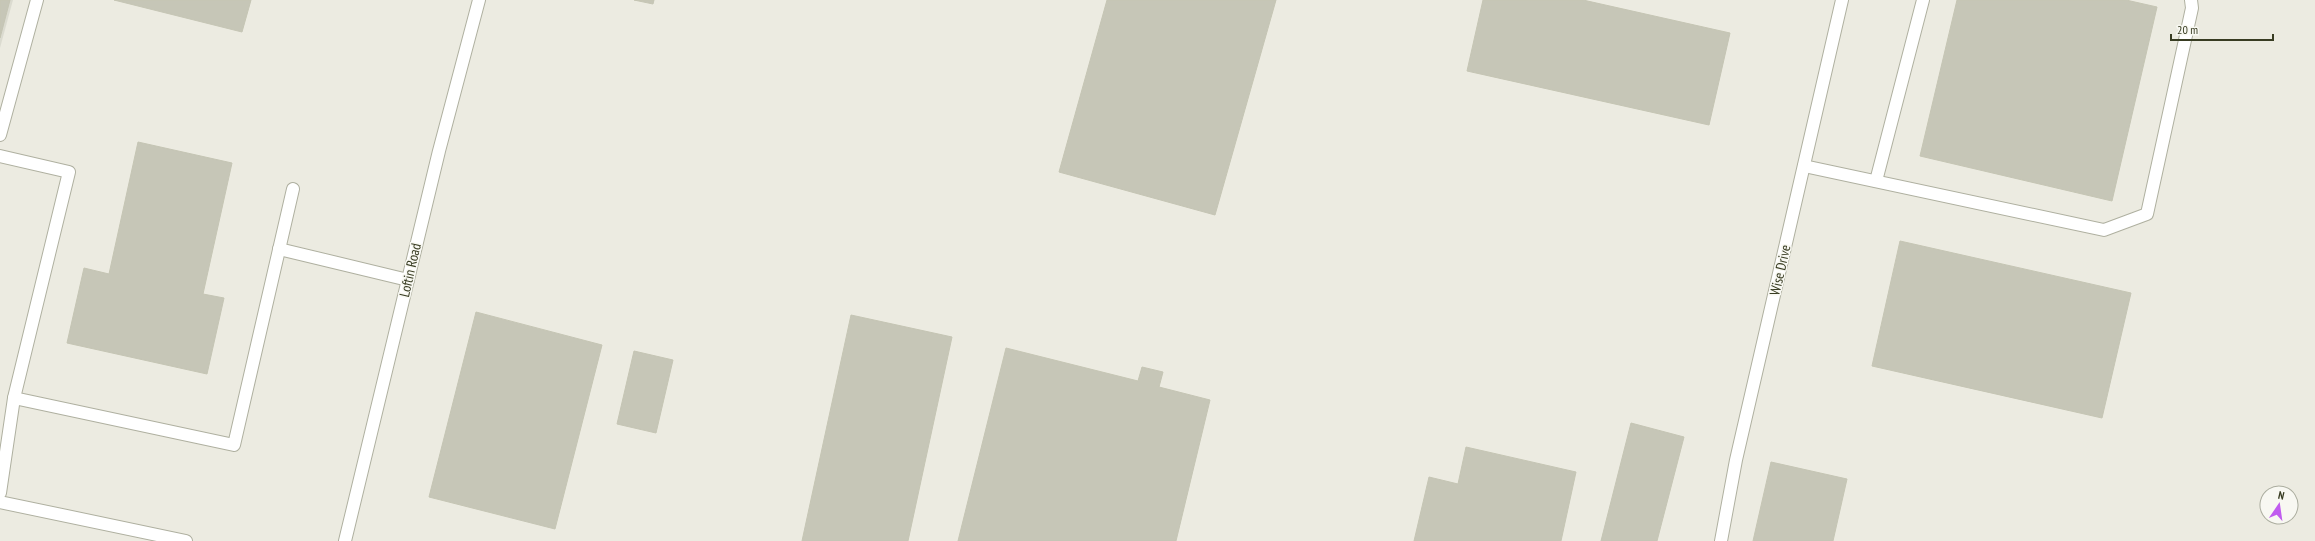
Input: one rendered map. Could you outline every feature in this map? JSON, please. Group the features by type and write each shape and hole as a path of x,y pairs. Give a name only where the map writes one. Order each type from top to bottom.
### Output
{"street":[{"path":"0,135 3,113 25,51 37,0"},
{"name":"Loftin Road","path":"345,541 439,151 479,0"},
{"name":"Wise Drive","path":"1721,541 1736,460 1842,0"},
{"path":"1876,181 1923,0"},
{"path":"1804,166 2104,230 2147,214 2192,8 2191,0"},
{"path":"0,156 69,172 14,398 0,493"},
{"path":"14,398 234,445 293,189"},
{"path":"279,249 408,280"},
{"path":"0,502 186,541"}],"shaded area":[{"path":"0,0 13,0 0,48"}],"building":[{"path":"0,0 10,0 0,38"},
{"path":"114,0 251,0 242,32"},
{"path":"634,0 654,0 653,4"},
{"path":"1107,0 1276,0 1215,215 1059,172"},
{"path":"1483,0 1583,0 1730,33 1709,125 1467,71"},
{"path":"1957,0 2126,0 2157,7 2112,201 1920,156"},
{"path":"138,142 232,163 203,294 224,298 207,374 67,343 84,268 109,274"},
{"path":"1900,241 2131,293 2102,418 1872,366"},
{"path":"476,312 602,345 555,529 429,497"},
{"path":"851,315 952,337 908,541 802,541"},
{"path":"1006,348 1138,381 1142,367 1163,372 1159,387 1210,400 1176,541 958,541"},
{"path":"634,351 673,360 656,433 617,424"},
{"path":"1631,423 1684,437 1657,541 1601,541"},
{"path":"1466,447 1576,472 1561,541 1414,541 1429,477 1458,484"},
{"path":"1771,462 1847,479 1833,541 1753,541"}]}
